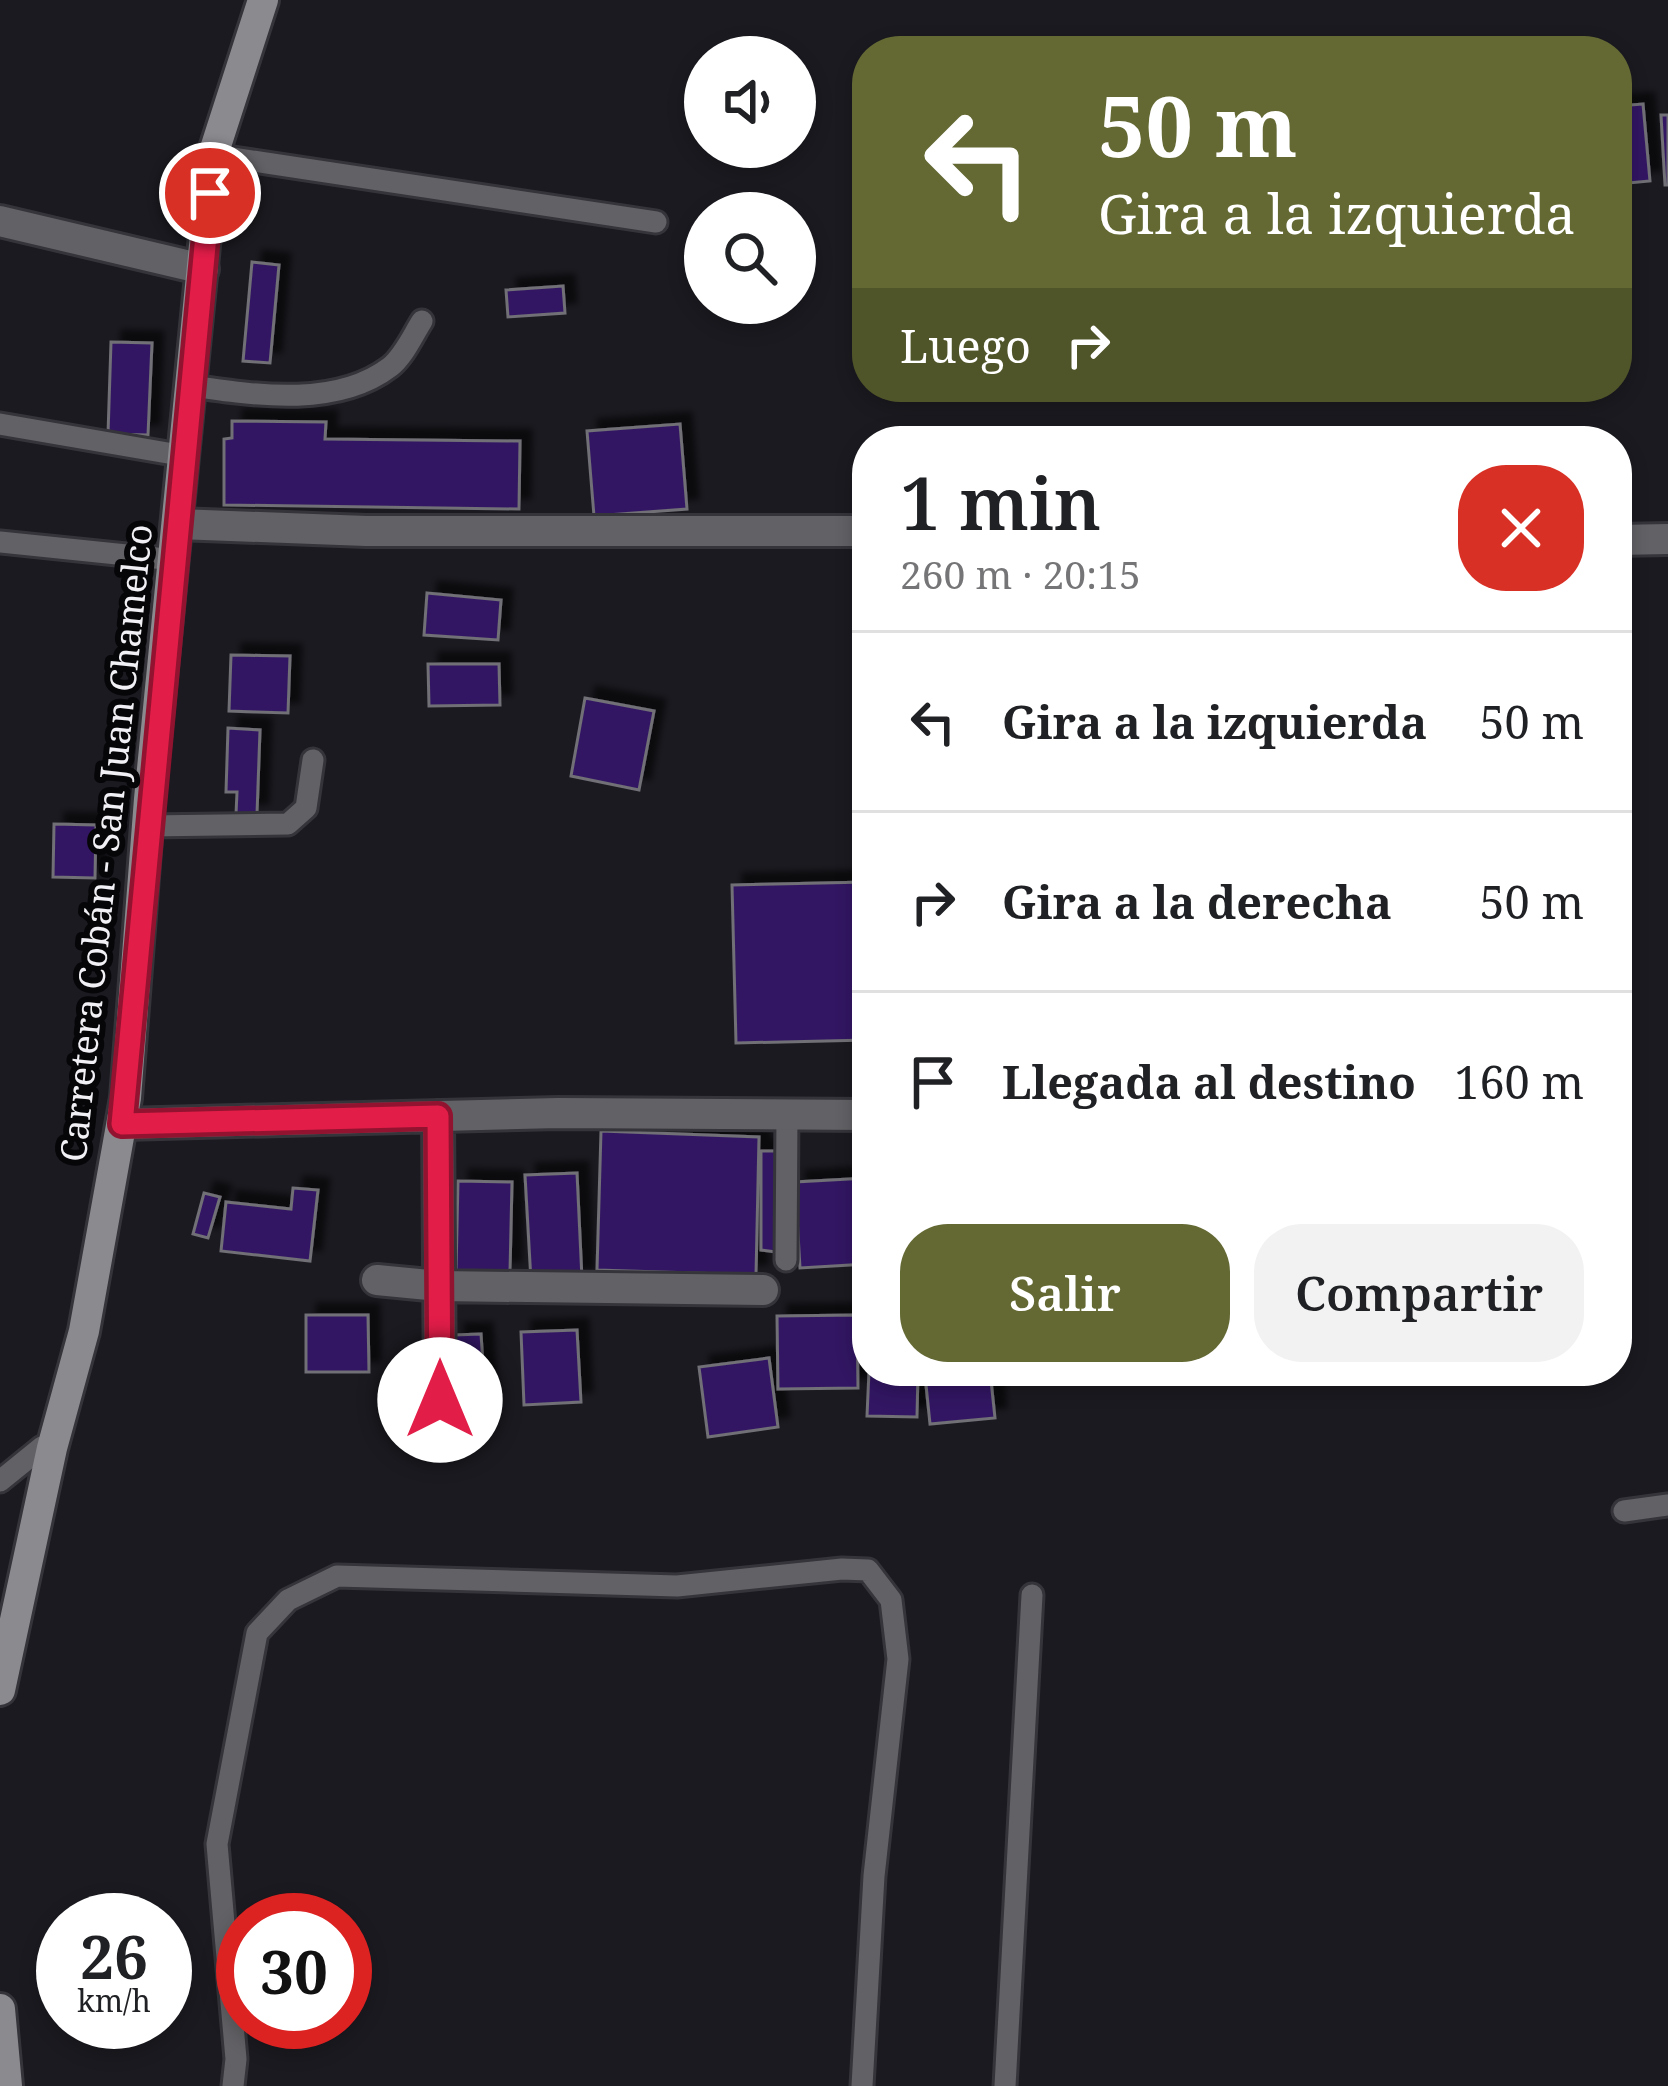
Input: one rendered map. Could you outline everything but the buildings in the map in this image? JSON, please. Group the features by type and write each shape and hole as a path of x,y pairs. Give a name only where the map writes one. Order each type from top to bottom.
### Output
{"main road":[{"name":"Carretera Cobán - San Juan Chamelco","path":"0,1690 52,1448 84,1331 122,1124 214,155 263,0"},
{"path":"0,2009 7,2086"}],"street":[{"path":"0,221 203,269"},
{"path":"178,524 366,531 852,531"},
{"path":"1632,540 1668,539"},
{"path":"122,1124 438,1116 852,1115"},
{"path":"438,1116 440,1400"},
{"path":"377,1280 439,1286 763,1290"}],"lane":[{"path":"214,155 656,222"},
{"path":"191,386 254,395 348,390 394,365 422,321"},
{"path":"0,424 185,456"},
{"path":"0,542 175,560"},
{"path":"148,826 288,824 307,808 313,760"},
{"path":"786,1260 787,1114"},
{"path":"0,1481 42,1447 52,1448"},
{"path":"1624,1511 1668,1505"},
{"path":"233,2086 236,2059 217,1844 257,1633 288,1600 337,1576 676,1586 842,1569 868,1570 891,1600 898,1660 874,1876 862,2086"},
{"path":"1005,2086 1032,1595"}],"route":[{"path":"210,193 149,799 122,1124 438,1116 440,1400"}]}
